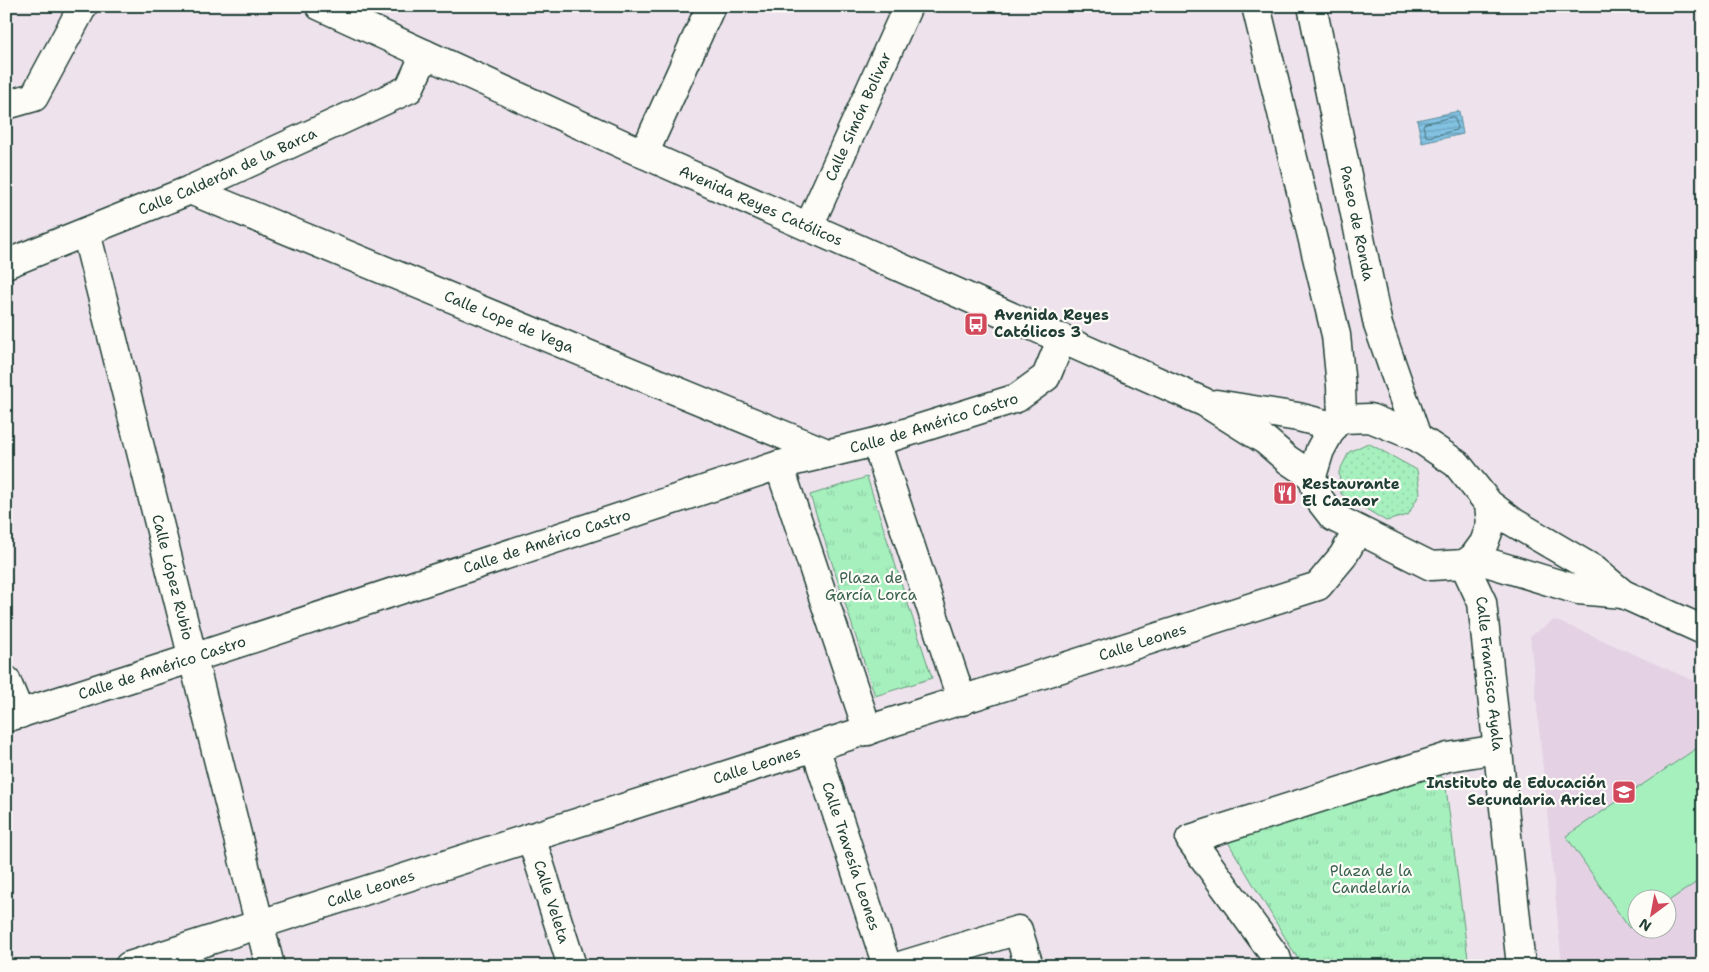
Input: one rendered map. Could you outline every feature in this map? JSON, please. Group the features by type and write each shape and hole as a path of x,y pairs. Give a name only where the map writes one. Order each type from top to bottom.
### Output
{"street":[{"path":"6,105 34,97 83,6"},
{"name":"Avenida Reyes Católicos","path":"320,6 644,154 1204,402 1266,441 1288,460 1312,476"},
{"path":"644,154 710,6"},
{"name":"Calle Simón Bolivar","path":"809,226 908,6"},
{"path":"1256,6 1336,335 1341,386 1337,423 1320,450 1312,476 1319,499 1333,517 1431,566 1469,561 1578,590 1623,594"},
{"name":"Paseo de Ronda","path":"1312,6 1378,325 1417,437"},
{"name":"Calle Calderón de la Barca","path":"6,264 190,190 409,89 425,54"},
{"name":"Calle Lope de Vega","path":"190,190 827,453"},
{"name":"Calle López Rubio","path":"86,232 270,966"},
{"name":"Calle de Américo Castro","path":"13,716 779,465 876,442 1018,398 1046,377 1062,338"},
{"name":"Avenida Reyes Católicos","path":"1204,402 1337,423"},
{"path":"1337,423 1370,418 1417,437 1457,464 1489,504 1513,522 1593,569 1623,594 1703,630"},
{"path":"876,442 962,700"},
{"path":"779,465 868,731"},
{"path":"1469,561 1484,542 1491,524 1489,504"},
{"name":"Calle Leones","path":"129,966 1318,586 1343,556 1358,530"},
{"name":"Calle Francisco Ayala","path":"1469,561 1482,602 1521,966"},
{"path":"6,680 13,716"},
{"name":"Calle Travesía Leones","path":"815,747 888,966"},
{"path":"1279,966 1276,957 1190,839 1448,757 1498,749"},
{"name":"Calle Veleta","path":"531,837 572,966"},
{"path":"900,966 1018,930 1029,966"}],"shaded area":[{"name":"Instituto de Educación Secundaria Aricel","path":"1554,620 1703,685 1703,966 1562,966 1530,636"}],"green space":[{"path":"1368,443 1417,470 1420,493 1408,515 1386,521 1341,494 1339,472 1349,452"},
{"name":"Plaza de García Lorca","path":"867,477 932,678 875,696 810,495"},
{"path":"1703,744 1703,878 1676,896 1676,890 1626,890 1626,924 1566,836"},
{"name":"Plaza de la Candelaría","path":"1430,769 1445,780 1469,966 1302,966 1225,837"}],"water":[{"path":"1459,111 1463,134 1422,143 1417,120"}],"place":[{"name":"Avenida Reyes Católicos 3","path":"976,324"},
{"name":"Restaurante El Cazaor","path":"1285,493"},
{"name":"Instituto de Educación Secundaria Aricel","path":"1624,792"}]}
